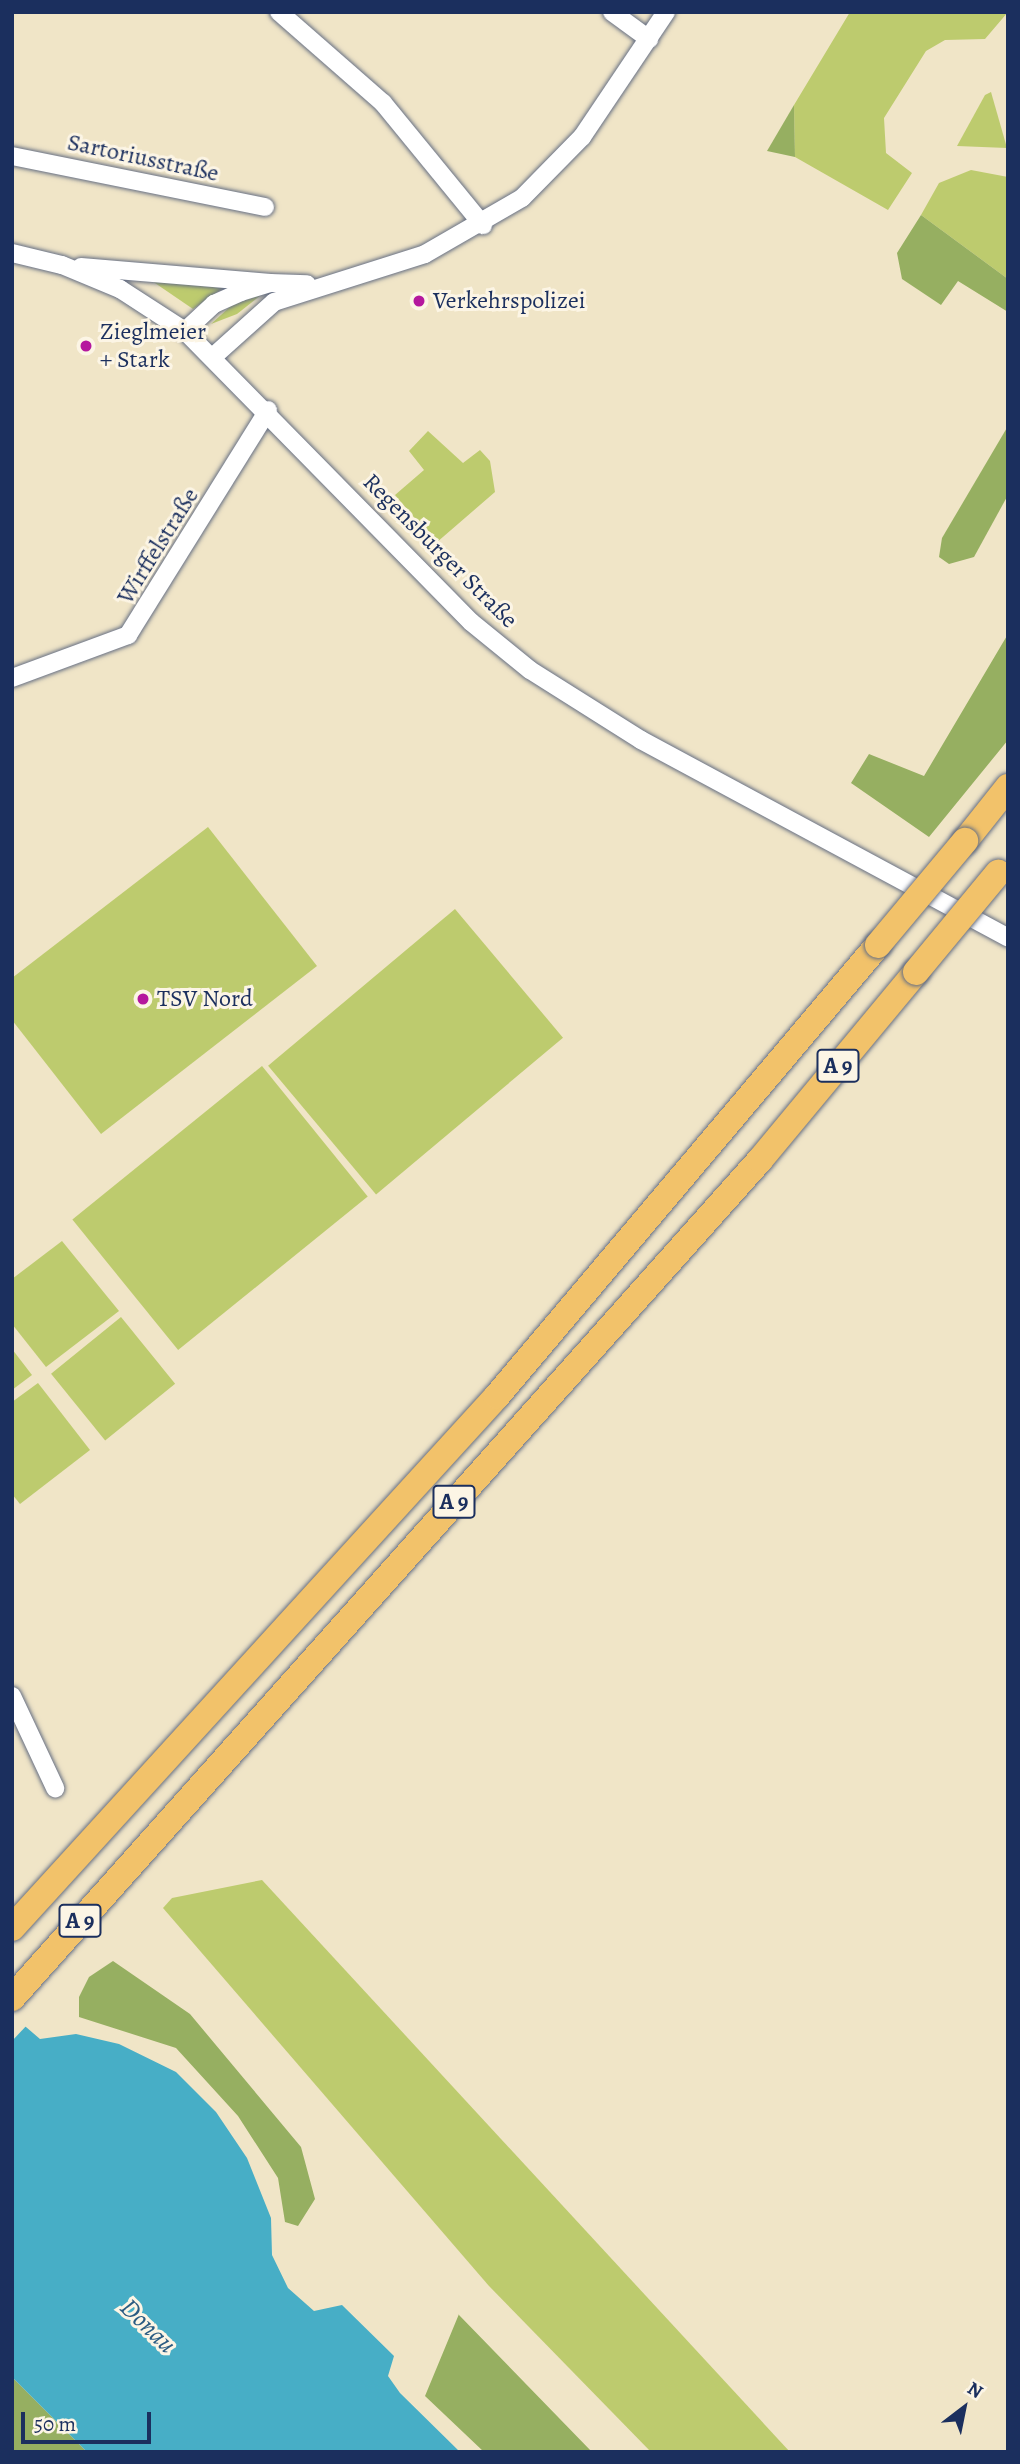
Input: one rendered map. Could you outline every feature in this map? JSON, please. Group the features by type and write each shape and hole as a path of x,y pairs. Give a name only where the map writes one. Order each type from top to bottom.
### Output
{"highway":[{"name":"A 9","path":"12,1928 113,1814 497,1396 1008,787"},
{"name":"A 9","path":"12,1998 760,1160 1003,867"}],"street":[{"path":"279,12 383,103 483,225"},
{"path":"612,12 649,39"},
{"path":"215,355 263,309 314,284 425,254 483,225 553,170 666,12"},
{"name":"Sartoriusstraße","path":"12,156 265,207"},
{"name":"Regensburger Straße","path":"12,253 62,265 120,289 186,331 215,355 471,622 530,670 641,740 1008,938"},
{"path":"62,265 270,283 314,284"},
{"path":"186,331 214,304 270,283"},
{"name":"Wirffelstraße","path":"12,678 128,635 268,410"},
{"path":"12,1696 31,1728 55,1788"}],"green space":[{"path":"850,12 1008,12 985,39 945,40 926,51 884,118 886,153 912,173 888,210 795,157 794,105"},
{"path":"991,92 1007,148 957,146 985,95"},
{"path":"794,105 795,157 767,151"},
{"path":"971,170 1008,177 1008,279 921,215 939,183"},
{"path":"921,215 1008,279 1008,312 958,281 941,305 902,279 897,253"},
{"path":"152,281 223,288 193,309"},
{"path":"261,295 237,314 211,324 232,305"},
{"path":"1008,426 1008,495 974,557 949,564 939,557 942,538"},
{"path":"428,431 463,463 480,450 490,461 495,492 436,543 395,495 424,470 409,451"},
{"path":"1008,634 1008,740 929,837 851,783 869,754 924,776"},
{"name":"TSV Nord","path":"208,827 317,966 101,1134 12,1020 12,978"},
{"path":"455,909 563,1038 376,1195 268,1066"},
{"path":"262,1066 368,1197 178,1350 72,1220"},
{"path":"62,1241 119,1311 46,1367 12,1324 12,1279"},
{"path":"121,1317 175,1384 105,1440 51,1374"},
{"path":"12,1349 32,1375 12,1390"},
{"path":"38,1383 90,1450 20,1504 12,1494 12,1402"},
{"path":"262,1880 790,2452 651,2452 489,2286 163,1908 172,1898"},
{"path":"113,1961 190,2014 301,2147 315,2199 298,2226 285,2222 278,2178 238,2116 176,2048 79,2017 79,1997 89,1977"},
{"path":"459,2314 592,2452 484,2452 425,2396"},
{"path":"12,2377 87,2452 12,2452"}],"water":[{"name":"Donau","path":"12,2015 40,2039 76,2034 119,2044 176,2072 216,2112 247,2158 271,2218 272,2255 288,2288 314,2311 342,2305 394,2356 388,2376 400,2393 460,2452 87,2452 12,2377"}],"pier":[{"path":"12,2011 28,2024 12,2041"}],"place":[{"name":"Verkehrspolizei","path":"419,301"},
{"name":"Zieglmeier + Stark","path":"86,346"},
{"name":"TSV Nord","path":"143,999"}]}
